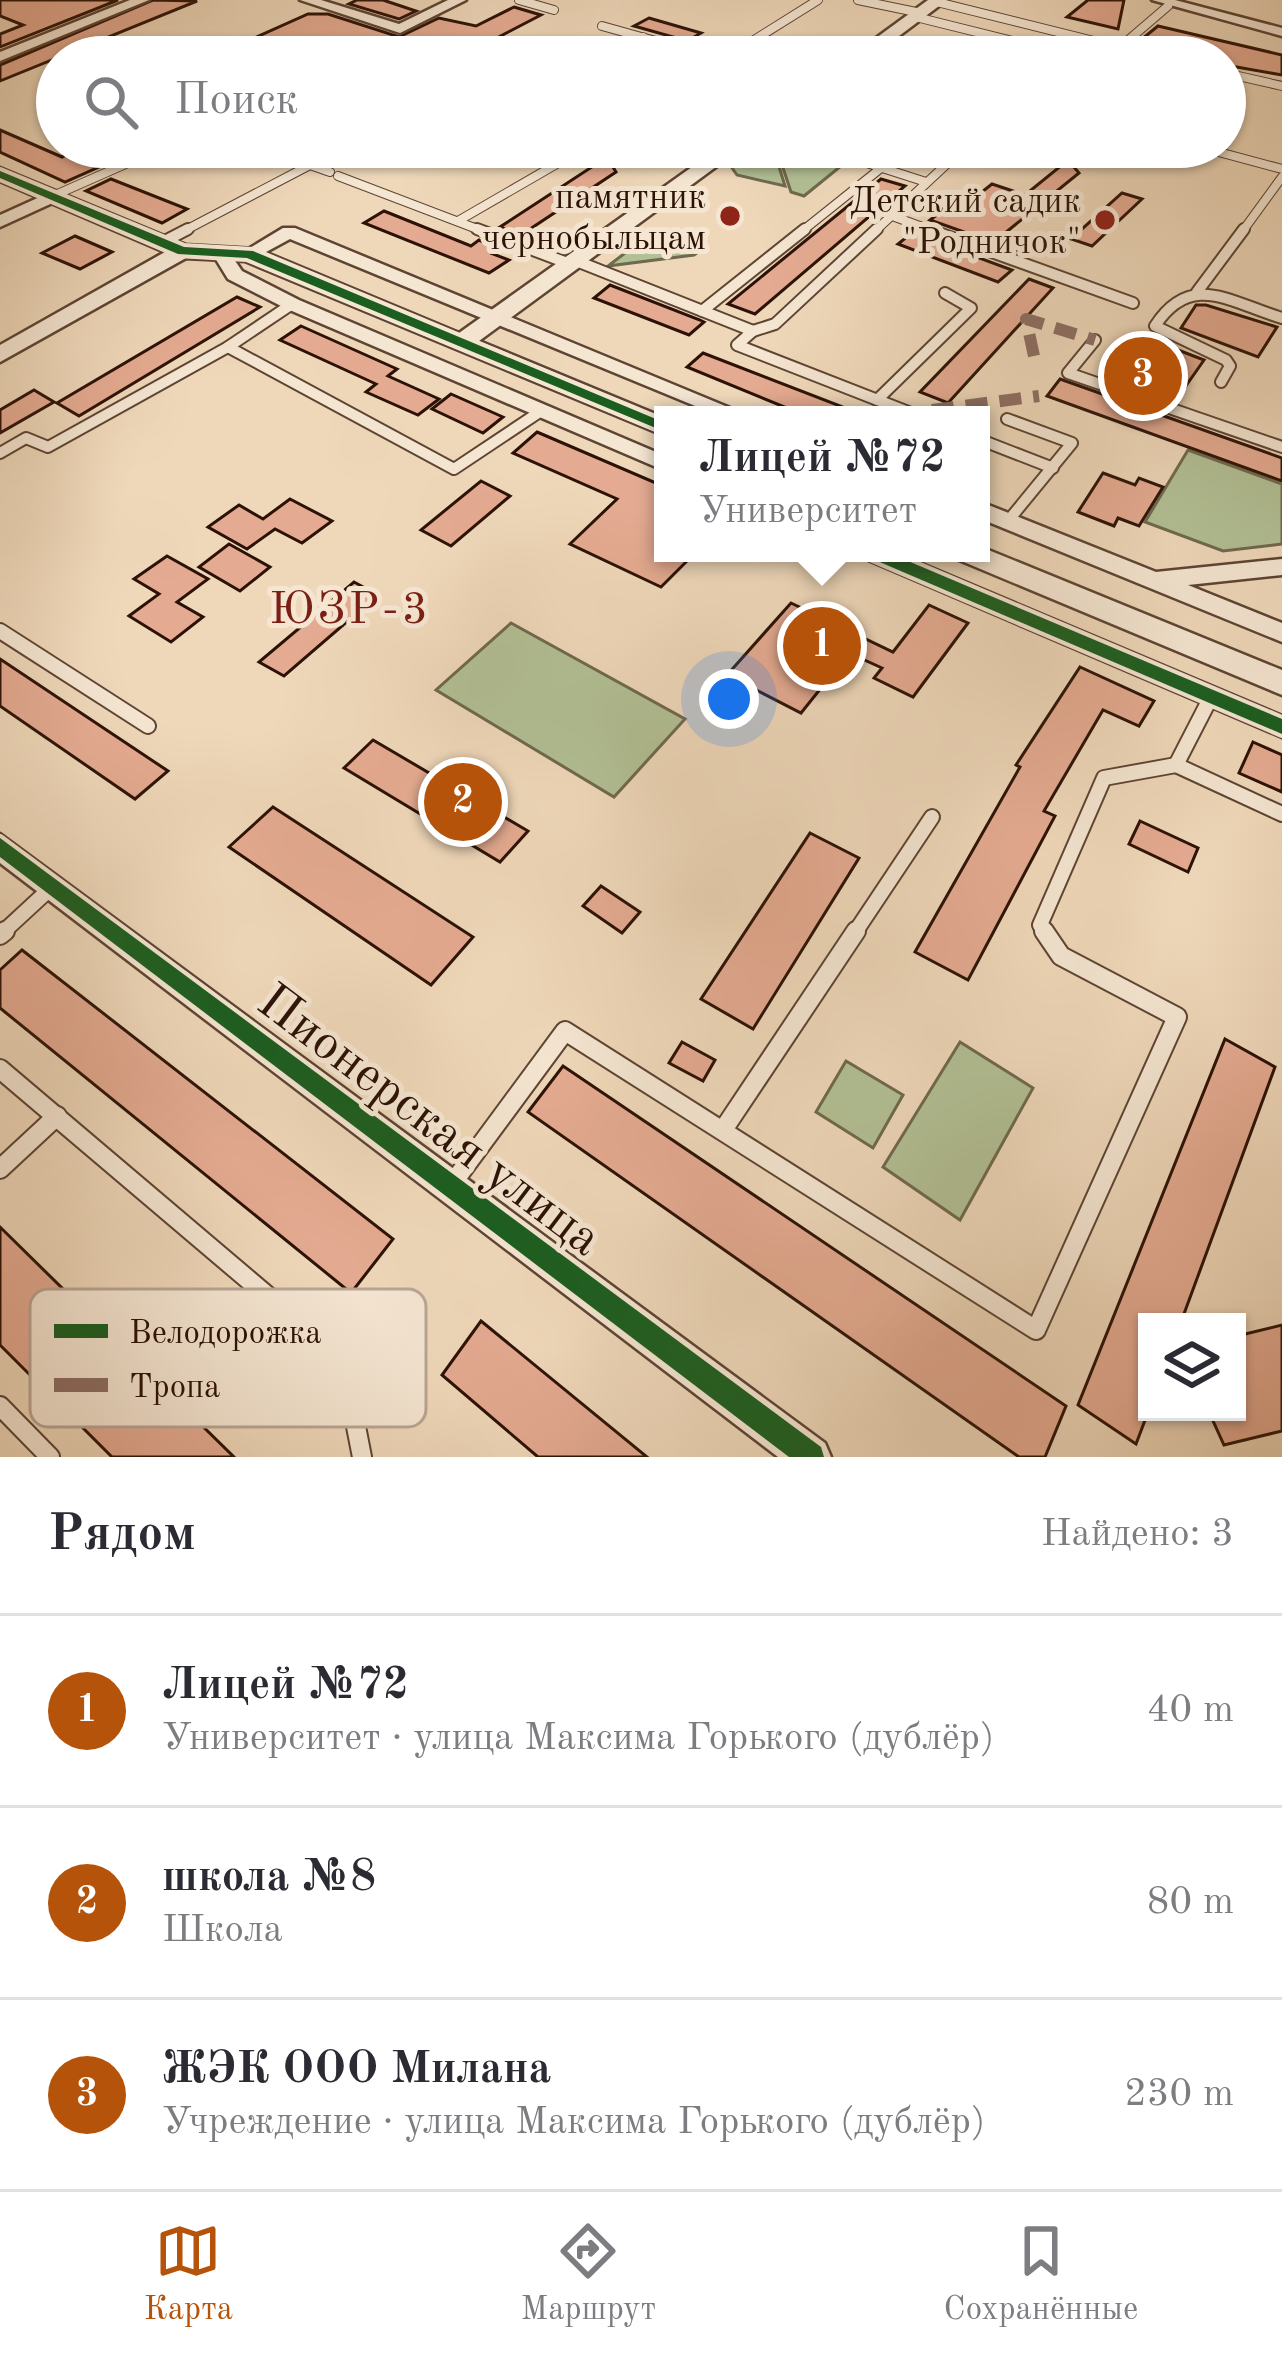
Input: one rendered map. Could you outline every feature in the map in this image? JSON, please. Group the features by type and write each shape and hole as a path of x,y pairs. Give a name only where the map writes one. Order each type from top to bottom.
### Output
{"street":[{"path":"52,36 142,0"},
{"path":"308,0 400,29 459,0"},
{"path":"1163,3 1282,32"},
{"path":"889,36 928,8"},
{"path":"0,57 36,43"},
{"path":"460,343 696,168"},
{"path":"0,174 171,247 248,254 654,423"},
{"path":"0,222 53,196"},
{"path":"248,254 289,232 714,406"},
{"path":"0,355 171,247"},
{"path":"221,253 235,275 292,304 654,459"},
{"path":"630,413 654,414"},
{"path":"990,514 1282,632"},
{"path":"895,562 1282,728"},
{"path":"990,562 1282,682"},
{"path":"1154,580 1282,567"},
{"name":"Пионерская улица","path":"0,846 811,1457"}],"lane":[{"path":"519,0 554,10"},
{"path":"761,36 818,0"},
{"path":"858,0 1047,29 1056,22 1089,31 1086,36"},
{"path":"1131,36 1163,3"},
{"path":"928,8 1001,36"},
{"path":"602,26 639,36"},
{"path":"1246,78 1282,86"},
{"path":"1197,292 1282,173 1246,161"},
{"path":"53,196 118,168"},
{"path":"171,247 305,168"},
{"path":"318,168 753,331"},
{"path":"458,221 550,168"},
{"path":"702,311 880,168 926,182"},
{"path":"893,406 737,345 753,331 776,324 895,218 942,168"},
{"path":"895,218 1133,303"},
{"path":"1221,382 1230,366 1226,360 1156,326 1175,297 1197,292 1282,318"},
{"path":"877,400 971,308 968,302 945,293"},
{"path":"0,453 26,438 48,448 228,347 292,304"},
{"path":"1095,340 1068,373 1282,447"},
{"path":"228,347 454,469 542,411"},
{"path":"1006,419 1072,443 1008,521"},
{"path":"990,444 1053,468"},
{"path":"0,631 148,726"},
{"path":"1176,765 1211,697"},
{"path":"451,1186 565,1031 1036,1330 1178,1017 1061,956 1040,925 1104,778 1176,765 1282,814"},
{"path":"723,1130 932,817"},
{"path":"0,935 53,886"},
{"path":"0,1069 260,1289"},
{"path":"0,1169 57,1116"},
{"path":"0,1406 50,1457"},
{"path":"356,1427 362,1457"}],"green space":[{"path":"732,168 779,168 785,186 737,175"},
{"path":"783,168 839,168 804,196 791,192"},
{"path":"654,231 703,249 694,255 608,266"},
{"path":"1188,450 1282,484 1282,544 1223,551 1145,522"},
{"path":"511,623 685,719 614,797 436,690"},
{"path":"960,1042 1033,1088 960,1220 883,1167"},
{"path":"846,1061 903,1095 873,1148 816,1112"}],"building":[{"path":"0,0 118,0 0,47 0,34 23,25 0,16"},
{"path":"153,0 197,1 111,36 68,36"},
{"path":"383,0 416,11 399,19 349,4"},
{"path":"1088,0 1124,0 1118,29 1067,17"},
{"path":"514,7 541,15 500,36 401,36 439,18 476,26"},
{"path":"308,14 328,14 396,36 259,36"},
{"path":"649,18 701,33 669,36 634,26"},
{"path":"1158,26 1201,36 1146,36"},
{"path":"1246,47 1282,55 1282,75 1246,69"},
{"path":"36,50 36,66 0,81 0,65"},
{"path":"0,130 36,146 36,168 97,168 65,182 0,152"},
{"path":"590,168 616,172 521,235 500,227"},
{"path":"1058,168 1075,168 1079,173 1005,233 1040,245 1029,255 930,220 942,211 953,215 992,184 1025,195"},
{"path":"111,179 187,209 162,223 86,191"},
{"path":"881,179 905,186 755,314 728,304"},
{"path":"1122,193 1142,199 1092,246 1071,239"},
{"path":"384,211 471,246 479,240 501,249 493,254 509,260 489,273 364,223"},
{"path":"913,232 1012,270 998,282 898,244"},
{"path":"75,236 112,252 80,269 42,253"},
{"path":"1029,279 1053,288 948,403 920,392"},
{"path":"610,285 704,322 689,335 594,298"},
{"path":"237,297 260,307 79,416 57,403"},
{"path":"1196,305 1277,327 1258,357 1181,328"},
{"path":"301,326 397,369 388,376 439,399 418,415 366,392 376,384 280,340"},
{"path":"1142,336 1204,360 1176,400 1110,377"},
{"path":"703,353 840,406 782,406 687,367"},
{"path":"1060,379 1282,458 1282,481 1047,396"},
{"path":"34,390 54,402 0,433 0,410"},
{"path":"451,394 503,417 483,433 432,409"},
{"path":"537,432 654,482 654,562 686,562 661,587 570,544 617,499 513,453"},
{"path":"1103,473 1135,485 1139,478 1163,487 1139,526 1118,518 1114,526 1078,512"},
{"path":"481,481 510,496 451,546 421,530"},
{"path":"290,499 332,521 302,543 275,529 247,549 208,527 239,505 263,519"},
{"path":"229,544 270,567 240,591 199,567"},
{"path":"167,556 208,579 177,602 203,617 171,642 129,616 159,594 134,579"},
{"path":"354,582 378,595 284,676 259,662"},
{"path":"791,603 893,652 929,605 968,623 913,697 874,678 882,668 849,653 801,713 727,675"},
{"path":"0,659 168,771 135,799 0,706"},
{"path":"1080,667 1154,701 1139,726 1103,710 1044,811 1055,816 968,980 915,952 1020,767 1016,765"},
{"path":"373,740 528,831 500,862 344,768"},
{"path":"1253,742 1282,755 1282,792 1239,773"},
{"path":"273,807 473,937 431,985 229,847"},
{"path":"1140,821 1198,848 1188,872 1129,844"},
{"path":"810,833 859,858 753,1029 701,999"},
{"path":"601,886 640,912 622,933 583,906"},
{"path":"22,950 393,1239 354,1289 346,1289 0,1008 0,970"},
{"path":"1225,1039 1275,1067 1184,1313 1138,1313 1138,1421 1145,1421 1136,1444 1078,1405"},
{"path":"682,1042 715,1060 703,1081 669,1063"},
{"path":"563,1066 1066,1406 1045,1457 1019,1457 528,1112"},
{"path":"0,1227 63,1289 30,1289 30,1375 0,1345"},
{"path":"481,1321 647,1457 538,1457 442,1375"},
{"path":"1282,1325 1282,1431 1224,1445 1213,1421 1246,1421 1246,1334"},
{"path":"82,1427 203,1427 234,1457 112,1457"}],"marked path":[{"path":"1034,356 1026,319 1095,340"},
{"path":"963,406 1039,396"}],"cycle path":[{"path":"0,174 182,251 249,254 654,423"},
{"path":"895,562 1282,727"},
{"path":"0,846 811,1457"}],"place":[{"name":"памятник чернобыльцам","path":"730,216"},
{"name":"Детский садик \"Родничок\"","path":"1105,220"},
{"name":"ЖЭК ООО Милана","path":"1143,376"},
{"name":"Лицей №72","path":"822,646"},
{"name":"школа №8","path":"463,802"}],"district":[{"name":"ЮЗР-3","path":"350,607"}]}
